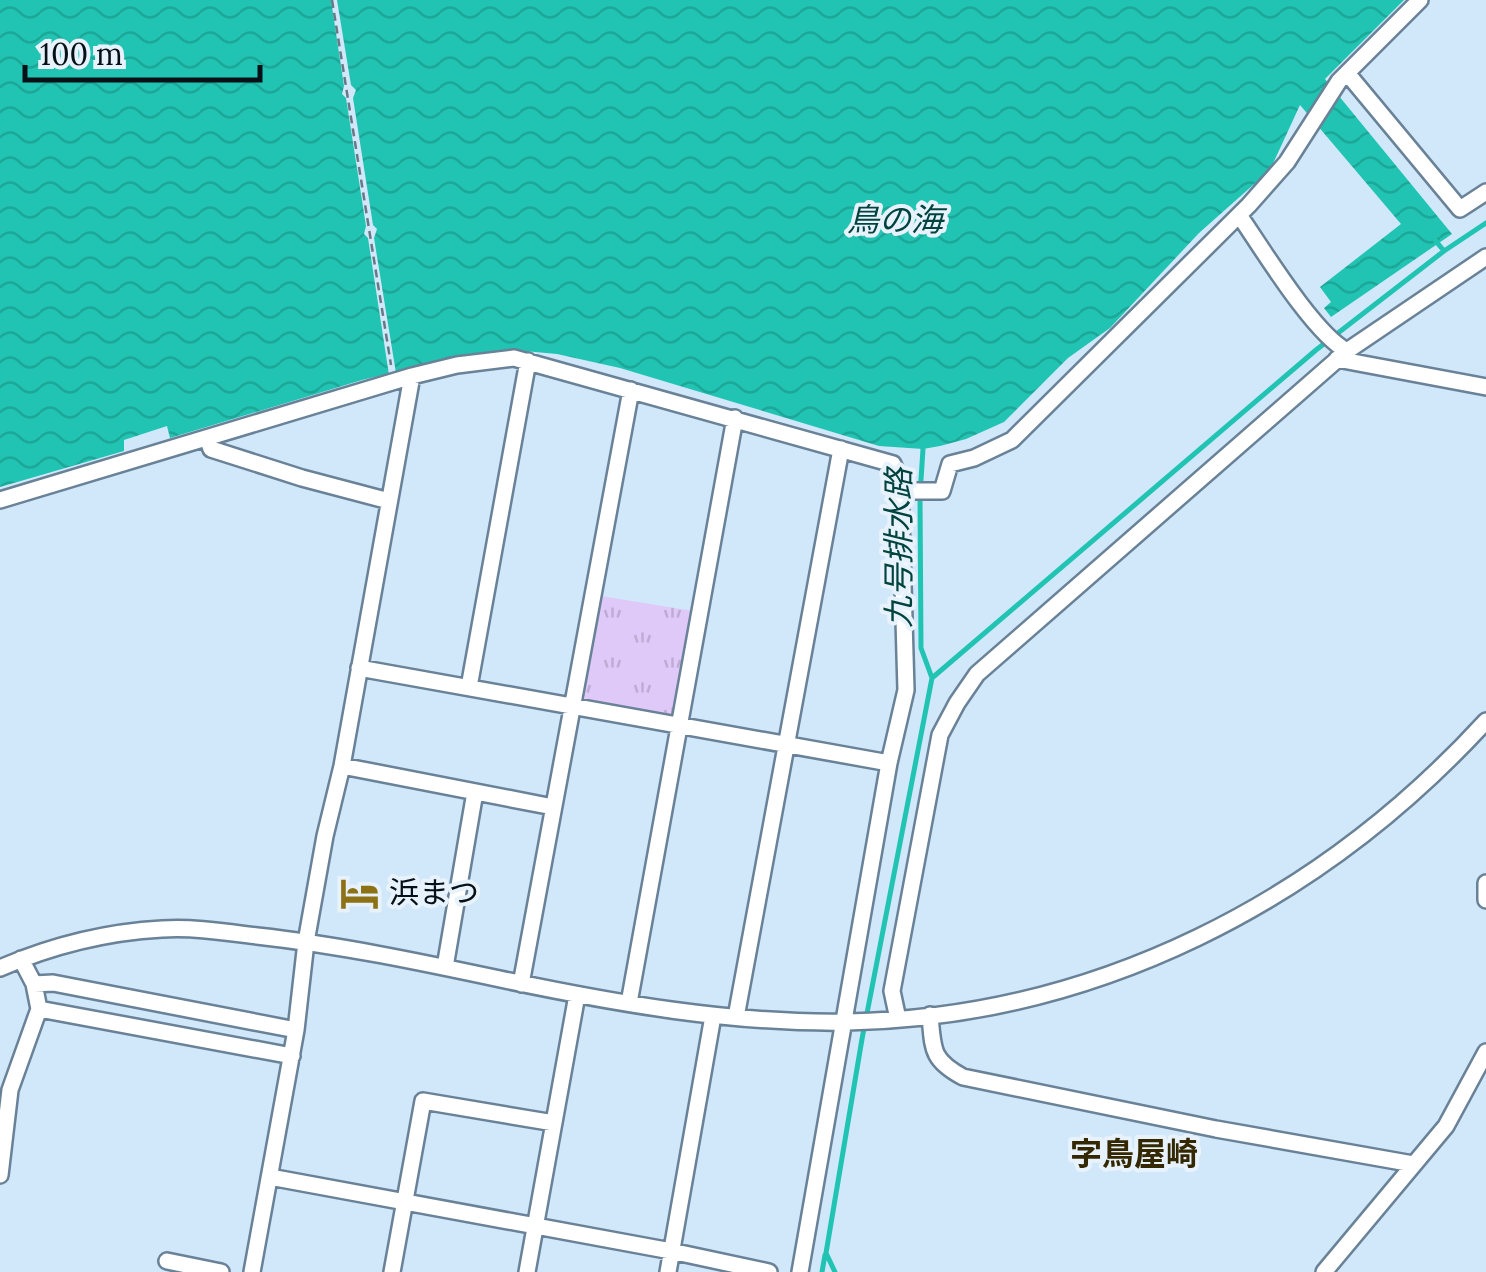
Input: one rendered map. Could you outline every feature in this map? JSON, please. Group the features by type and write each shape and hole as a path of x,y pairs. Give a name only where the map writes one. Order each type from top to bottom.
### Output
{"street":[{"path":"904,492 942,491 950,464 974,458 1012,440 1244,210 1286,162 1343,77 1420,0"},
{"path":"1343,77 1460,209 1486,192"},
{"path":"1244,210 1312,318 1341,352 1486,387"},
{"path":"890,1020 940,735 977,674 1341,352 1486,257"},
{"path":"0,500 393,381 457,365 514,358 893,464 904,492 906,690 889,764 850,1022 800,1272"},
{"path":"469,687 528,362"},
{"path":"252,1272 292,1056 306,942 412,376"},
{"path":"521,984 630,390"},
{"path":"629,1003 735,418"},
{"path":"206,438 212,450 389,501"},
{"path":"736,1018 842,449"},
{"path":"359,668 889,764"},
{"path":"0,968 74,943 162,929 202,929 306,942 578,995 712,1016 850,1022 986,1006 1082,984 1167,954 1233,921 1350,846 1458,752 1486,721"},
{"path":"342,766 553,807"},
{"path":"445,968 475,792"},
{"path":"1486,883 1486,900"},
{"path":"0,1174 10,1090 39,1009 34,984 21,959"},
{"path":"34,984 53,983 296,1030"},
{"path":"527,1272 578,995"},
{"path":"39,1009 292,1056"},
{"path":"930,1015 934,1050 942,1066 962,1077 1413,1164"},
{"path":"668,1272 712,1016"},
{"path":"1324,1272 1446,1126 1486,1052"},
{"path":"392,1272 424,1101 554,1124"},
{"path":"270,1176 770,1272"},
{"path":"166,1262 221,1272"}],"path":[{"path":"332,0 393,381"}],"green space":[{"path":"601,596 693,611 675,712 668,716 587,703 583,693"}],"water":[{"name":"鳥の海","path":"0,0 1404,0 1325,79 1452,234 1331,317 1324,308 1331,302 1320,287 1401,224 1300,105 1270,170 1199,233 1110,328 1068,358 1004,422 966,439 923,449 879,446 620,368 524,351 475,354 362,380 170,438 167,426 124,440 124,451 0,487"}],"pier":[{"path":"331,0 337,0 351,85 356,90 353,98 373,225 377,229 374,238 396,373 389,375 368,238 364,234 366,226 346,98 342,94"}],"waterway":[{"path":"932,678 1316,350 1486,223"},
{"path":"1435,240 1444,251"},
{"name":"九号排水路","path":"835,1272 826,1253 862,1039 932,678 921,648 921,443"},
{"path":"822,1272 825,1255"}],"place":[{"name":"浜まつ","path":"359,893"}],"district":[{"name":"字鳥屋崎","path":"1134,1154"}]}
